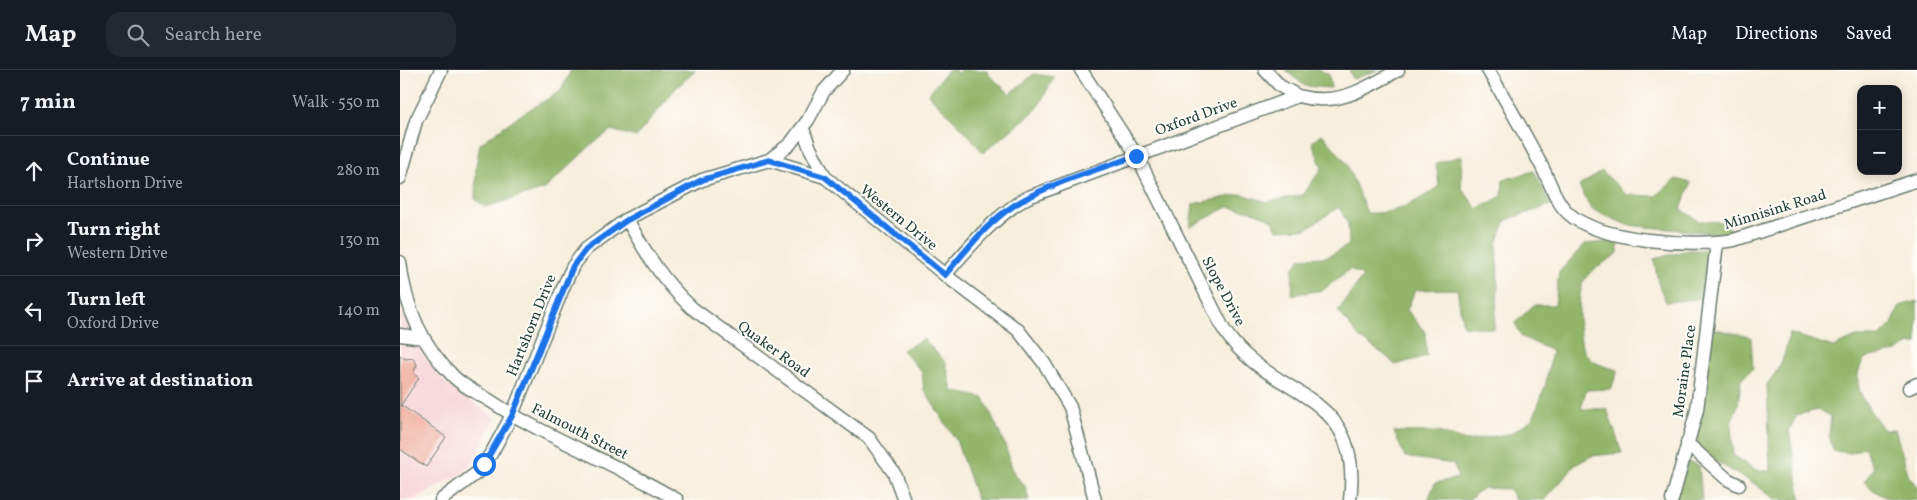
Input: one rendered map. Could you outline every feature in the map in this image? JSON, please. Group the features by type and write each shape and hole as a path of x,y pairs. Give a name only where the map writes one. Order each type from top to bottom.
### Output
{"street":[{"path":"400,178 416,121 441,70"},
{"name":"Hartshorn Drive","path":"441,500 468,482 478,472 512,416 573,266 586,249 627,220 702,180 769,160 790,144 803,128 824,91 842,70"},
{"name":"Slope Drive","path":"1081,70 1136,156 1224,330 1235,346 1261,368 1317,403 1339,426 1347,443 1351,462 1350,500"},
{"path":"1265,70 1280,86 1298,96 1324,101 1348,97 1398,70"},
{"name":"Minnisink Road","path":"1488,70 1519,121 1560,204 1568,214 1582,223 1610,234 1641,239 1717,243 1734,240 1917,180"},
{"name":"Oxford Drive","path":"945,275 989,225 1006,210 1052,187 1298,96"},
{"name":"Western Drive","path":"803,128 810,148 825,177"},
{"name":"Western Drive","path":"769,160 825,177 945,275 1018,330 1044,363 1070,407 1095,500"},
{"name":"Quaker Road","path":"627,220 650,261 672,289 692,308 868,438 894,473 904,500"},
{"name":"Moraine Place","path":"1672,500 1697,410 1717,243"},
{"name":"Falmouth Street","path":"400,262 410,311 423,338 454,378 512,416 677,500"},
{"path":"400,334 423,338"},
{"path":"1687,443 1727,479 1739,485"}],"shaded area":[{"path":"400,310 429,364 445,383 496,418 475,459 461,474 413,500 400,500"}],"green space":[{"path":"571,70 696,70 676,88 636,137 611,130 590,146 545,189 485,207 475,199 476,166 480,144 514,119 561,91"},
{"path":"948,70 955,70 957,74 960,70 987,70 989,75 1010,94 1034,74 1054,77 1037,109 983,153 964,130 928,94"},
{"path":"1285,70 1320,70 1329,75 1331,88 1305,86"},
{"path":"1349,70 1378,70 1353,79"},
{"path":"1322,134 1346,162 1367,213 1396,210 1422,197 1439,186 1436,163 1462,156 1461,187 1477,209 1502,196 1503,180 1534,171 1551,205 1506,220 1497,243 1498,289 1494,329 1463,326 1457,289 1415,290 1407,310 1425,332 1427,356 1395,365 1386,356 1360,338 1338,311 1363,276 1350,269 1323,290 1292,295 1293,269 1301,258 1327,257 1349,245 1348,224 1339,207 1306,229 1277,230 1273,220 1251,211 1228,207 1190,227 1193,204 1242,194 1267,202 1303,195 1322,168 1312,142"},
{"path":"1602,171 1627,195 1656,196 1676,179 1691,183 1681,209 1699,221 1725,222 1735,235 1627,225 1591,209 1579,186"},
{"path":"1618,241 1618,253 1595,269 1584,280 1580,294 1579,314 1581,343 1585,354 1598,364 1618,370 1611,389 1586,390 1581,409 1607,409 1622,453 1591,456 1575,465 1545,500 1515,500 1509,489 1483,488 1468,500 1428,500 1435,483 1458,478 1454,464 1405,457 1394,432 1438,432 1466,441 1509,434 1533,419 1545,387 1552,351 1522,337 1515,323 1534,305 1555,305 1559,272 1585,244"},
{"path":"1688,250 1709,250 1704,298 1666,302 1658,283 1654,259"},
{"path":"1917,301 1917,344 1910,344 1895,352 1865,358 1858,378 1859,387 1866,405 1884,430 1895,429 1909,477 1917,486 1917,500 1900,500 1882,496 1864,482 1873,468 1865,447 1851,453 1833,451 1829,435 1831,416 1818,410 1797,415 1789,430 1801,500 1776,500 1755,484 1708,457 1694,442 1711,328 1751,337 1753,368 1741,380 1738,405 1731,423 1733,455 1756,470 1770,471 1767,384 1782,360 1789,333 1833,347 1856,337 1879,337 1892,324 1900,306"},
{"path":"924,339 946,363 952,391 984,398 1005,445 1014,474 1025,486 1029,500 977,500 956,440 924,390 922,372 902,350"},
{"path":"1688,462 1699,465 1702,500 1675,500"}],"building":[{"path":"400,355 406,359 412,358 415,361 417,365 413,373 419,378 401,405 446,437 426,467 400,449"}],"route":[{"path":"484,464 512,416 565,283 573,266 586,249 603,234 702,180 769,160 825,177 945,275 989,225 1006,210 1026,198 1052,187 1136,156"}]}
